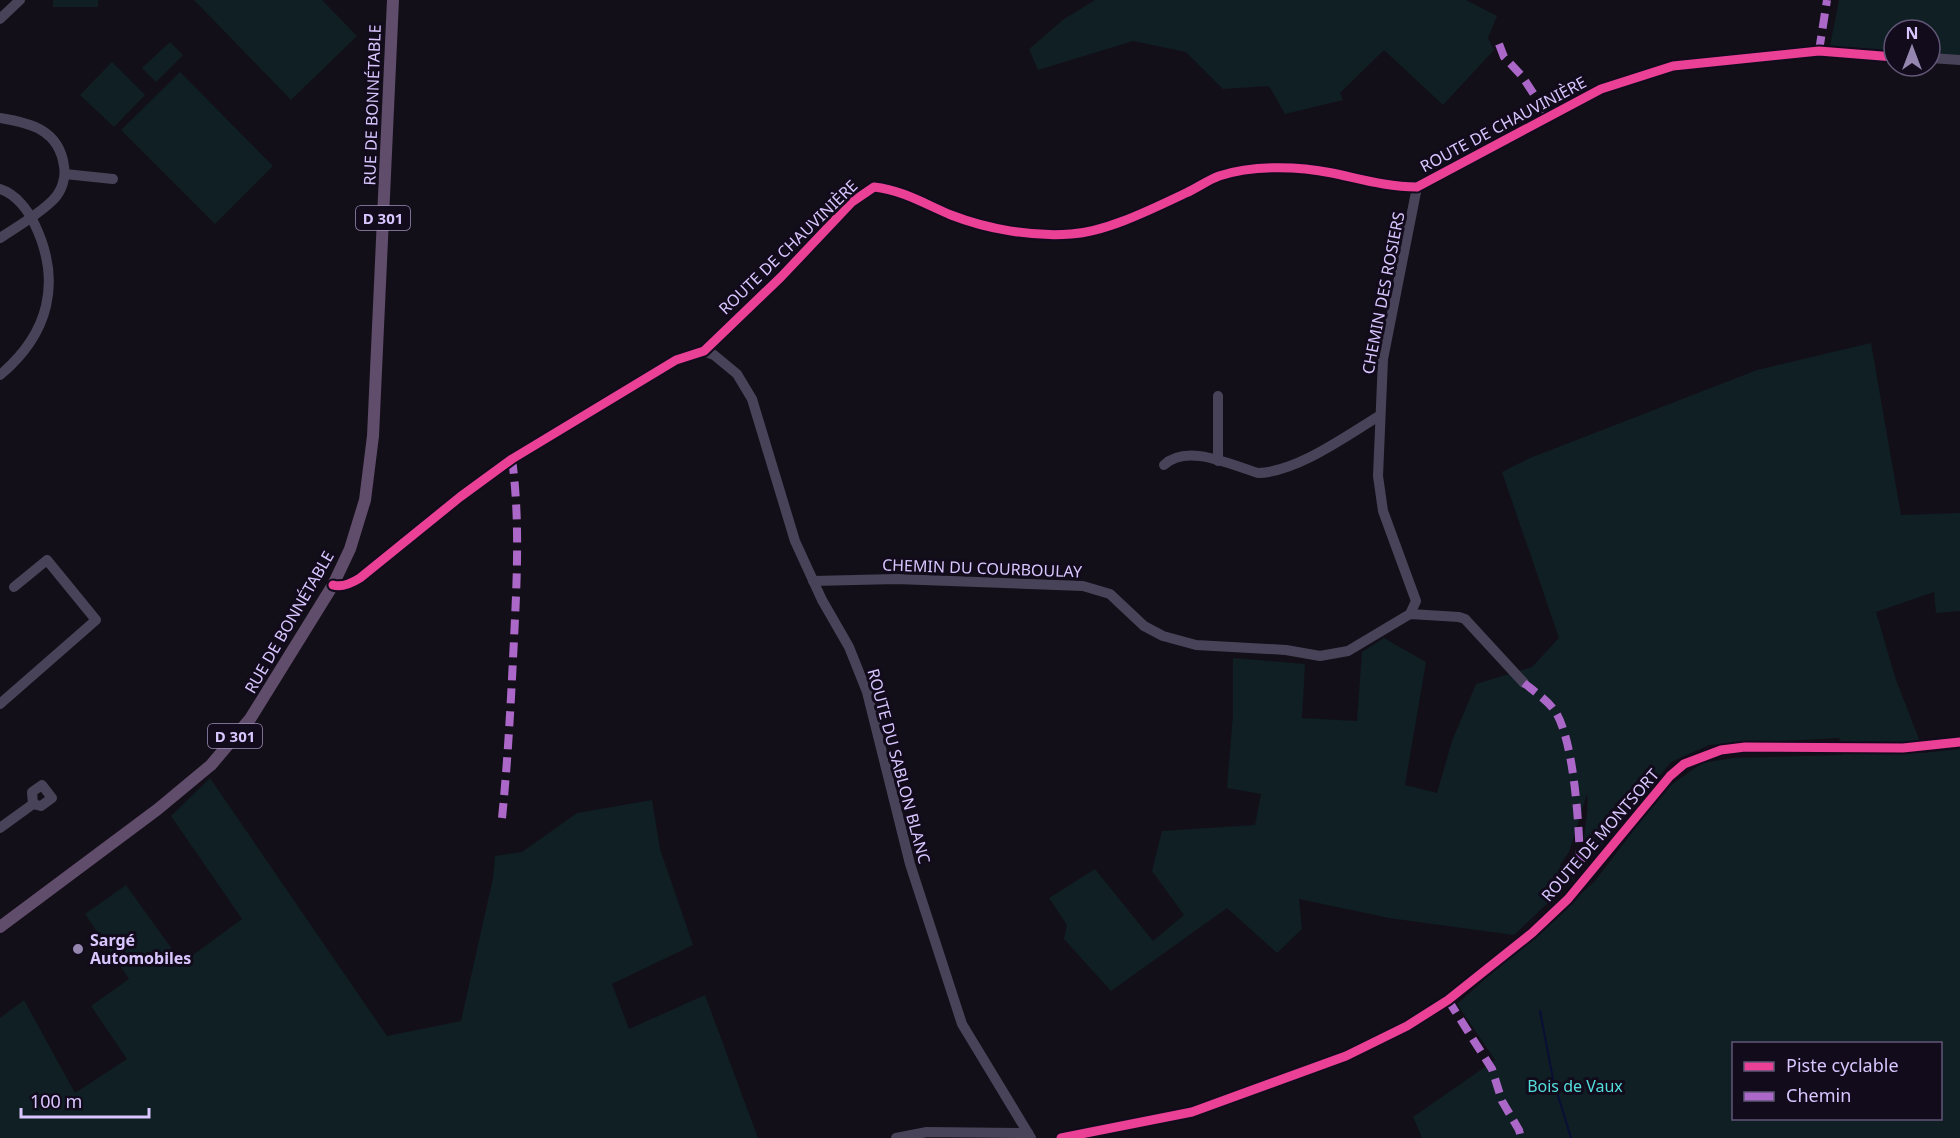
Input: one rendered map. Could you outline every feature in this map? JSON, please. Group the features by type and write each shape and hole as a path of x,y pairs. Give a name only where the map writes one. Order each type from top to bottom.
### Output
{"main road":[{"name":"RUE DE BONNÉTABLE","path":"0,927 158,809 211,765 250,719 333,585 359,523 369,476 377,357 393,0"}],"street":[{"path":"0,19 20,0"},
{"name":"ROUTE DE CHAUVINIÈRE","path":"333,585 338,587 360,578 460,497 512,459 676,360 704,351 781,277 852,202 874,187 888,189 952,215 989,226 1036,233 1072,234 1101,229 1218,177 1255,170 1307,170 1394,187 1417,187 1601,89 1673,66 1820,51 1882,56"},
{"path":"1942,59 1960,60"},
{"path":"0,118 24,122 43,129 56,140 63,155 65,174 54,199 0,238"},
{"path":"65,174 113,179"},
{"name":"CHEMIN DES ROSIERS","path":"1410,614 1416,601 1383,512 1378,476 1383,359 1417,187"},
{"path":"0,189 19,200 32,217 48,255 50,285 48,306 27,346 0,375"},
{"name":"ROUTE DU SABLON BLANC","path":"704,351 714,355 731,369 752,399 795,541 813,581 849,647 867,692 910,864 962,1024 1029,1136"},
{"path":"1218,396 1218,461"},
{"path":"1164,465 1170,459 1186,455 1218,461 1258,473 1269,473 1322,450 1379,416"},
{"path":"0,704 96,620 47,560 14,587"},
{"name":"CHEMIN DU COURBOULAY","path":"813,581 896,579 1083,585 1110,594 1144,626 1163,636 1196,645 1286,650 1320,656 1348,651 1410,614"},
{"path":"1410,614 1465,619 1524,683"},
{"name":"ROUTE DE MONTSORT","path":"1061,1138 1192,1112 1346,1056 1407,1026 1448,1000 1532,933 1568,899 1670,776 1684,764 1699,756 1745,747 1903,748 1960,742"},
{"path":"0,828 33,804"},
{"path":"896,1138 927,1132 1029,1136"}],"green space":[{"path":"53,0 98,0 98,7 53,7"},
{"path":"194,0 322,0 357,36 291,100"},
{"path":"1095,0 1466,0 1497,16 1488,38 1494,50 1443,105 1384,50 1340,93 1343,100 1285,114 1269,86 1223,89 1186,52 1133,41 1038,70 1029,49 1064,19"},
{"path":"1839,0 1960,0 1960,64 1942,63 1942,18 1882,18 1882,59 1828,56"},
{"path":"170,42 183,55 156,82 142,68"},
{"path":"112,62 145,95 114,127 80,95"},
{"path":"180,72 273,166 215,224 121,130"},
{"name":"Bois de Vaux","path":"1871,343 1901,515 1960,513 1960,611 1936,613 1934,592 1876,612 1896,680 1919,739 1922,753 1960,749 1960,1138 1422,1138 1413,1117 1495,1060 1457,1004 1595,881 1664,790 1702,763 1733,758 1843,755 1839,738 1709,745 1671,762 1586,863 1584,848 1587,794 1569,852 1560,865 1574,878 1514,935 1389,918 1299,899 1302,929 1277,953 1227,908 1111,991 1064,939 1067,925 1049,898 1095,869 1153,941 1184,915 1152,871 1162,831 1255,825 1261,794 1227,788 1233,714 1233,658 1305,664 1302,718 1357,721 1362,652 1384,638 1426,662 1405,785 1437,793 1452,741 1476,684 1532,667 1559,638 1502,472 1530,458 1757,370"},
{"path":"210,778 387,1036 461,1021 493,878 495,856 522,852 577,813 652,800 660,849 693,945 612,984 629,1029 705,995 758,1138 0,1138 0,1018 24,1000 75,1093 127,1059 91,1006 129,979 85,914 126,885 182,963 242,919 171,816"}],"waterway":[{"path":"1540,1011 1553,1079 1571,1138"}],"marked path":[{"path":"1819,51 1827,0"},
{"path":"1499,44 1504,57 1522,76 1548,116"},
{"path":"502,818 517,572 517,526 512,459"},
{"path":"1524,683 1552,707 1561,724 1567,742 1574,783 1580,861 1590,872"},
{"path":"1448,1000 1492,1069 1502,1101 1519,1130 1521,1138"}],"cycle path":[{"path":"333,585 343,585 360,578 460,497 512,459 676,360 704,351 781,277 852,202 874,187 904,194 951,215 995,228 1025,233 1071,234 1100,229 1130,218 1219,176 1260,168 1304,169 1385,184 1417,187 1601,89 1673,66 1819,51 1882,56"},
{"path":"1061,1138 1192,1112 1346,1056 1407,1026 1448,1000 1532,933 1568,899 1670,776 1684,764 1721,750 1745,747 1903,748 1960,742"}],"place":[{"name":"Sargé Automobiles","path":"78,949"}]}
